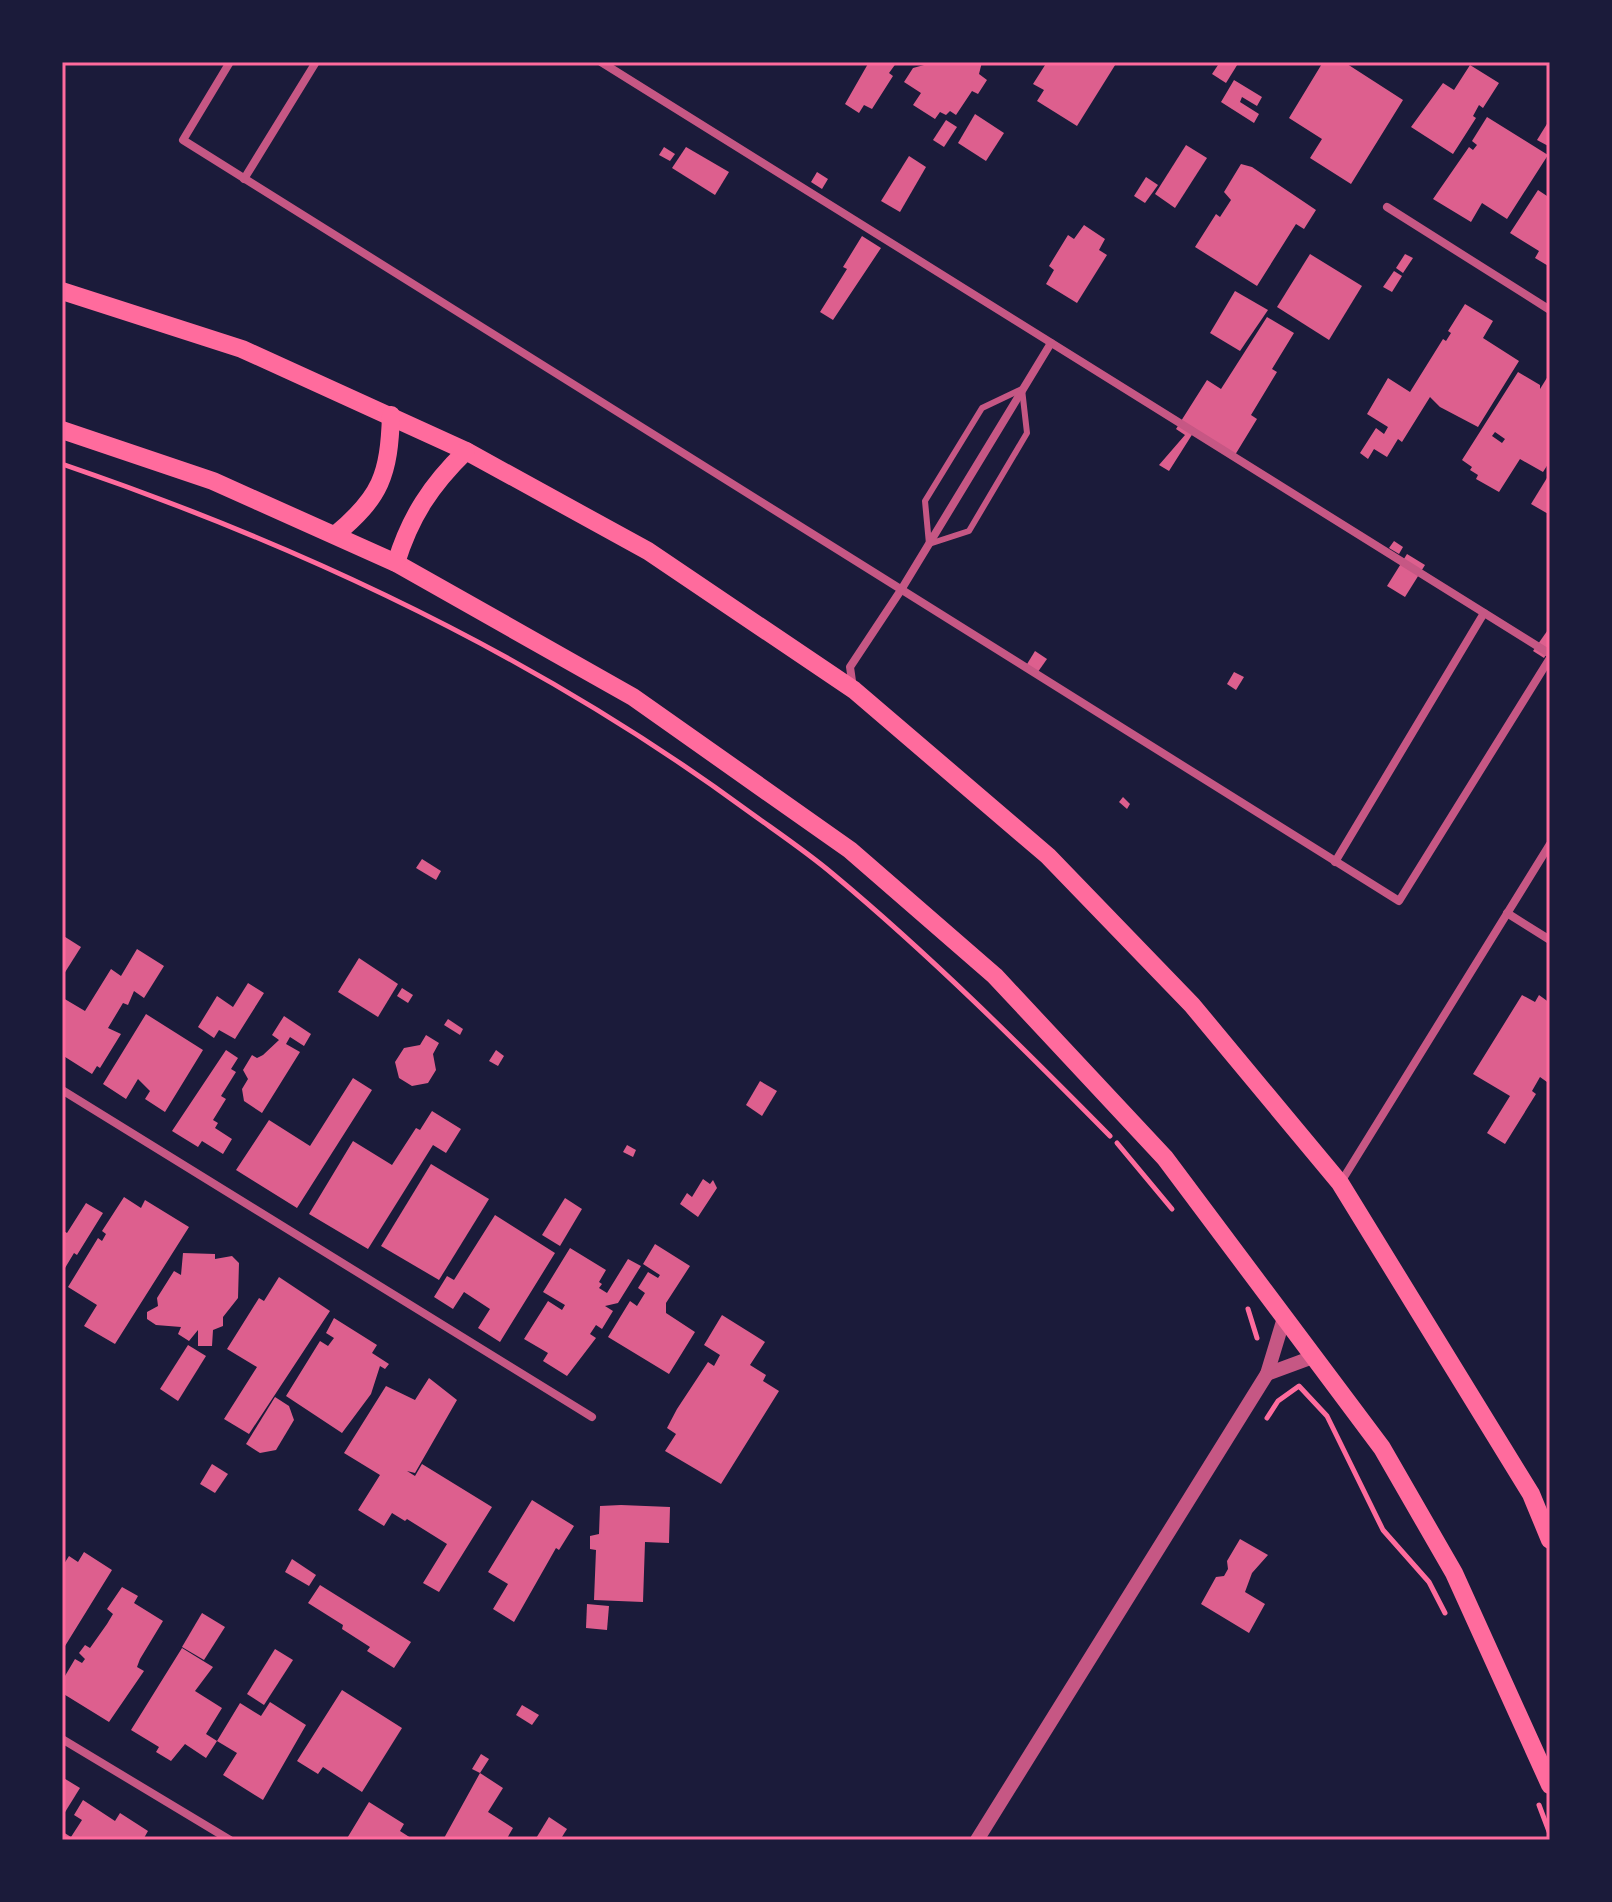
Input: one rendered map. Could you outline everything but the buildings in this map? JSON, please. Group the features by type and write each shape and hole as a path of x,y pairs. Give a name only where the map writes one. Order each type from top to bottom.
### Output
{"main road":[{"path":"62,291 242,349 466,451 648,551 854,690 1048,856 1192,1005 1340,1183 1531,1494 1550,1540"},
{"path":"335,535 366,510 379,485 390,455 391,415"},
{"path":"62,430 213,481 396,563 633,697 850,850 995,976 1165,1158 1382,1448 1454,1573 1546,1765 1542,1789"},
{"path":"396,563 407,527 426,495 466,451"}],"street":[{"path":"230,62 183,140 1399,901 1550,656 601,62"},
{"path":"244,179 316,62"},
{"path":"1387,207 1550,310"},
{"path":"854,690 850,667 901,590 1051,343"},
{"path":"1335,862 1484,613"},
{"path":"830,671 850,667"},
{"path":"1340,1183 1550,844"},
{"path":"1507,913 1550,940"},
{"path":"62,1090 592,1417"},
{"path":"977,1840 1271,1379 1284,1318"},
{"path":"1271,1379 1313,1357"},
{"path":"62,1739 230,1840"}],"lane":[{"path":"1022,389 1027,433 969,531 929,544 925,501 982,408 1022,389"}],"path":[{"path":"62,464 149,494 374,587 528,667 679,760 833,873 981,1006 1116,1142 1181,1220"},
{"path":"1242,1300 1250,1312 1258,1343"},
{"path":"1271,1379 1279,1399"},
{"path":"1261,1427 1278,1401 1299,1386 1327,1416 1383,1530 1429,1582 1449,1622"},
{"path":"1542,1789 1550,1834"}]}
